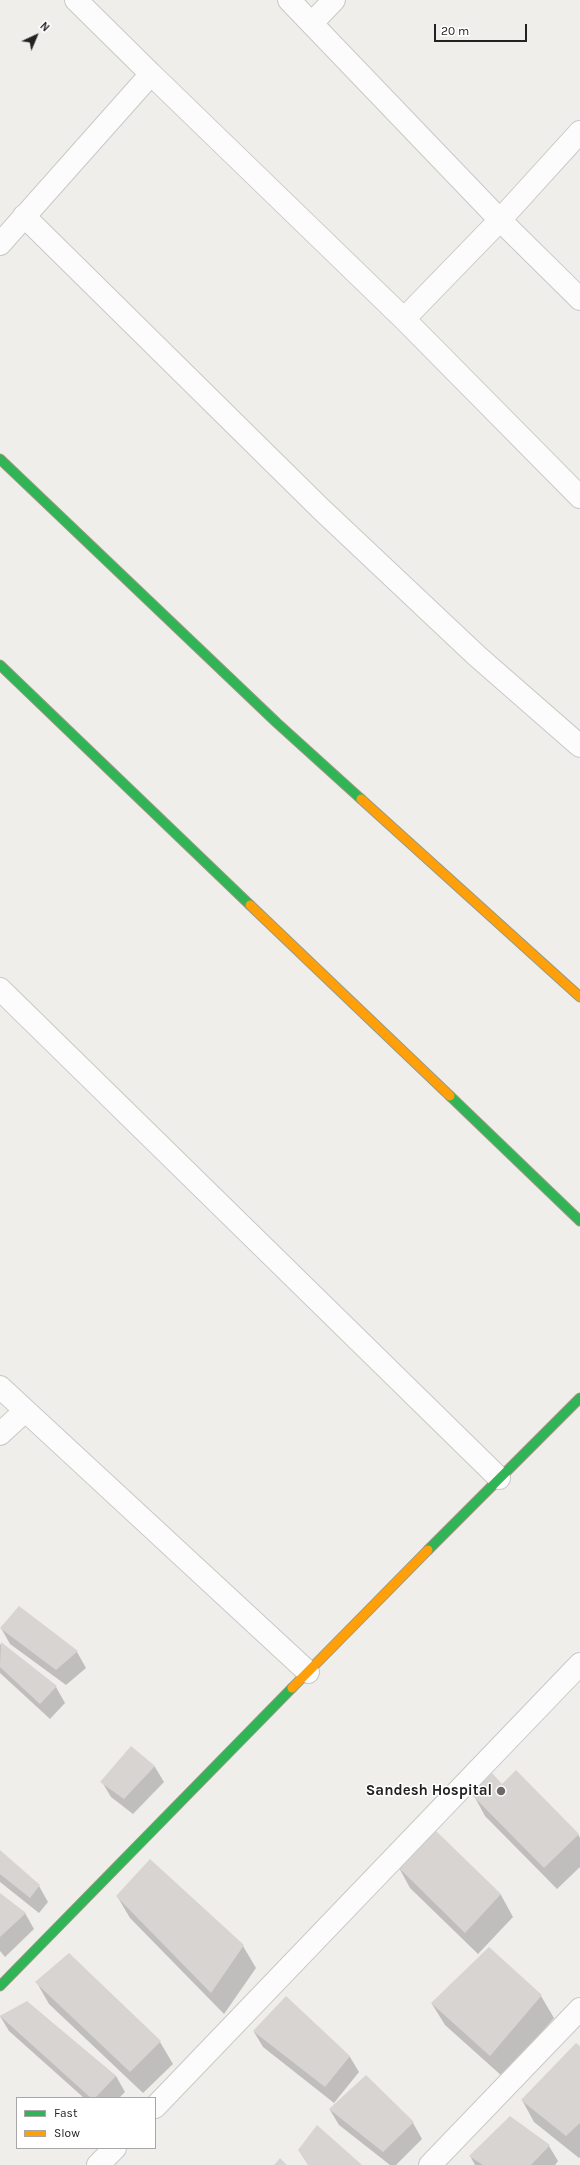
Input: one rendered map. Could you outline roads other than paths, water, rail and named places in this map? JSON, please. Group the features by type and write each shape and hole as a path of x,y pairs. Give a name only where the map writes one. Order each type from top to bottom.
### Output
{"street":[{"path":"76,0 404,320 580,497"},
{"path":"288,0 312,23 500,220 580,299"},
{"path":"312,23 334,0"},
{"path":"0,244 151,74"},
{"path":"404,320 500,220 580,132"},
{"path":"24,216 321,509 477,656 580,746"},
{"path":"0,459 277,723 580,997"},
{"path":"0,665 580,1221"},
{"path":"0,990 499,1478"},
{"path":"0,1387 308,1672"},
{"path":"3,1977 580,1398"},
{"path":"0,1434 25,1411"},
{"path":"156,2106 580,1664"},
{"path":"430,2165 580,2009"},
{"path":"98,2165 114,2149"}],"place":[{"name":"Sandesh Hospital","path":"501,1791"}]}
